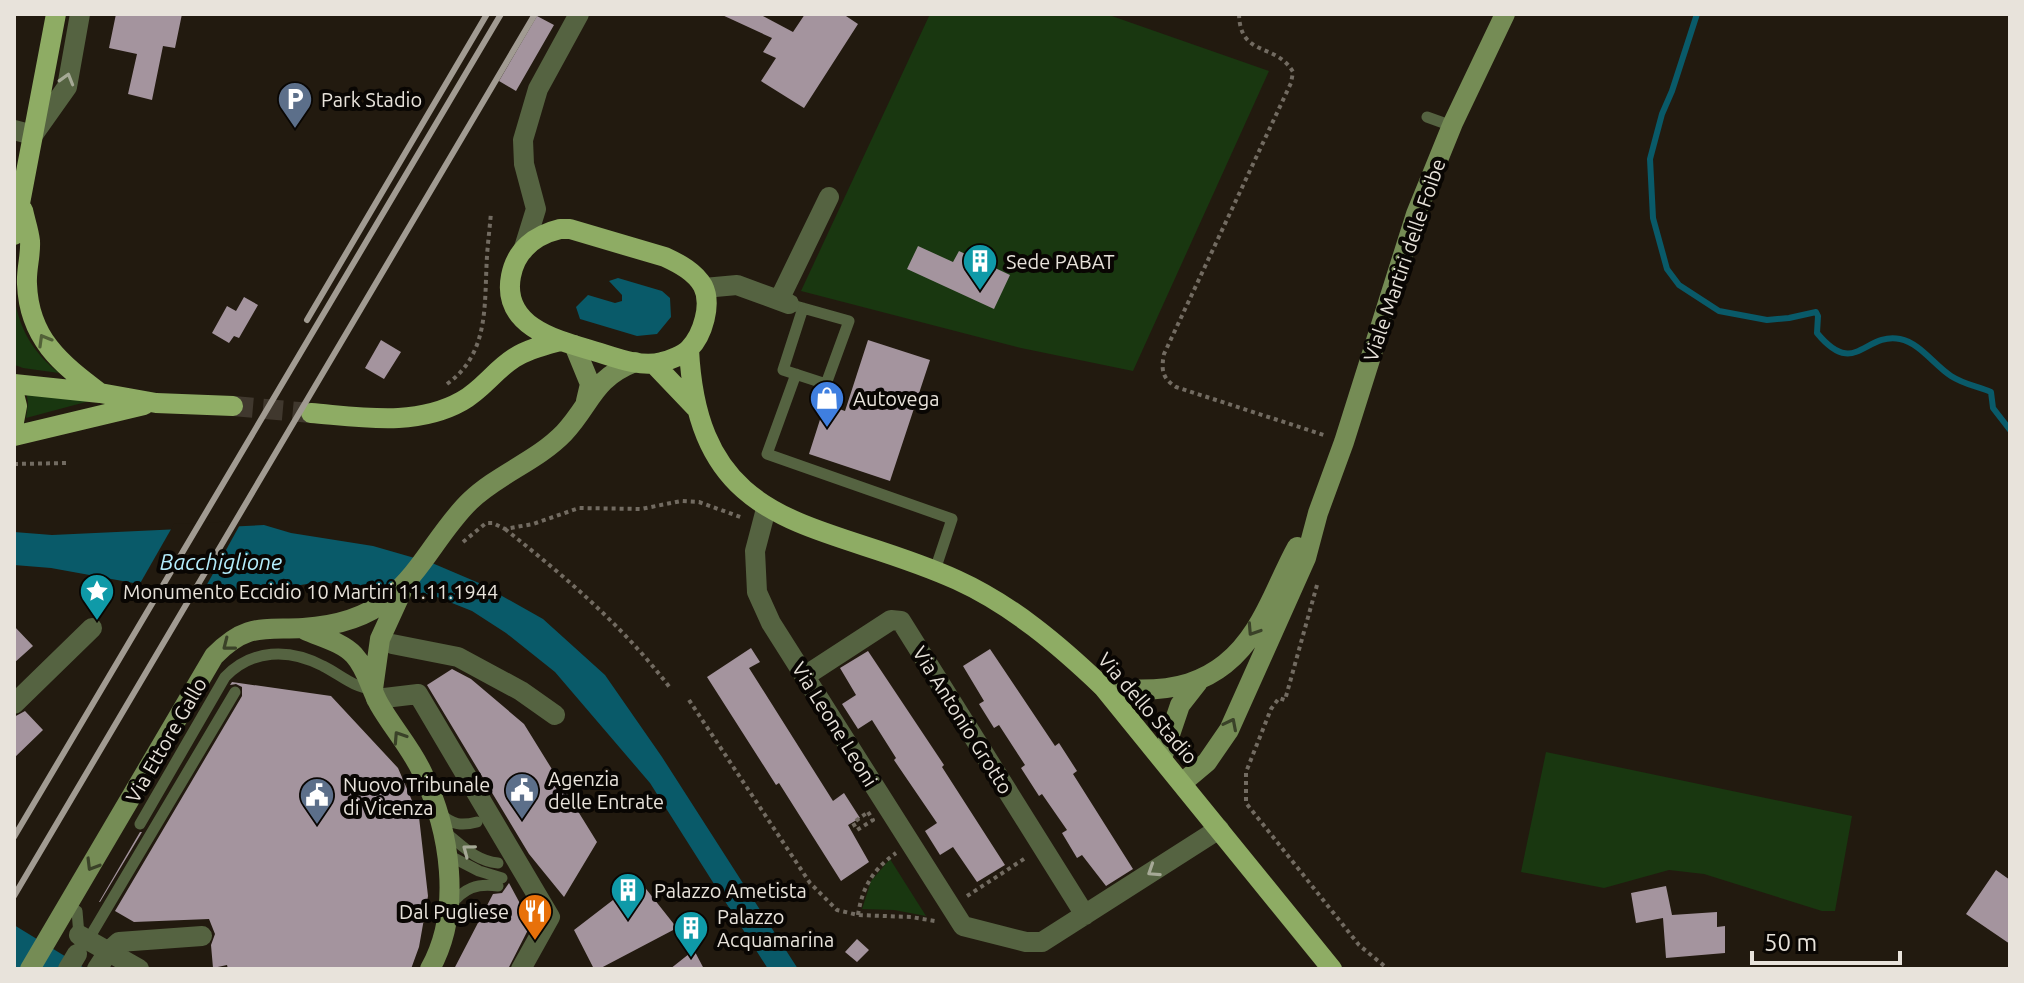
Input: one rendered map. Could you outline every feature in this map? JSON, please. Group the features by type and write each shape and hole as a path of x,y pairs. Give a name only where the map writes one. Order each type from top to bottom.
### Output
{"main road":[{"path":"14,235 21,198 23,132 56,14"},
{"name":"Viale Martiri delle Foibe","path":"1182,783 1207,762 1229,730 1306,558 1416,214 1452,126 1505,14"},
{"path":"21,198 30,241 27,283 37,328 57,359 100,393"},
{"path":"430,969 437,958 448,909 446,853 436,807 421,770 374,694 376,653 389,605 470,501 561,435 604,379 618,368 670,360 689,349 705,318 704,288 689,270 665,257 570,229 546,232 535,238 513,268 510,281 513,305 520,315 536,331 567,343 645,363"},
{"path":"512,359 520,315"},
{"path":"311,413 372,418 420,417 463,401 480,390 512,359 541,346 567,343"},
{"path":"567,343 590,384 586,401"},
{"name":"Via dello Stadio","path":"689,349 696,408 714,454 764,516 935,570 985,594 1060,647 1103,687 1332,969"},
{"name":"Via dello Stadio","path":"645,363 696,408"},
{"path":"14,384 100,393 156,403 233,406"},
{"path":"14,394 17,406 14,422"},
{"path":"14,436 156,403"},
{"name":"Viale Martiri delle Foibe","path":"1103,687 1128,690 1186,686 1236,655 1255,629 1318,513"},
{"name":"Via Ettore Gallo","path":"30,969 214,656 227,642 246,632 266,627 301,628 356,619 389,605"},
{"name":"Via Ettore Gallo","path":"301,628 347,648 355,655 374,694"},
{"name":"Viale Martiri delle Foibe","path":"1162,758 1180,705 1200,679"}],"street":[{"path":"23,132 67,87 80,14"},
{"path":"523,251 536,209 524,164 523,140 538,89 579,14"},
{"path":"704,288 737,285 791,304 829,197"},
{"path":"536,209 570,229"},
{"name":"Via Leone Leoni","path":"764,516 755,551 757,592 771,623 963,926"},
{"name":"Via Antonio Grotto","path":"805,676 891,620 901,621 1085,915"},
{"path":"14,704 92,628"},
{"path":"392,644 458,657 521,691 555,715"},
{"path":"374,694 418,694 550,917 521,969"},
{"path":"963,926 1026,942 1042,942 1219,829"},
{"path":"103,960 119,942 202,936"},
{"path":"78,950 139,969"}],"lane":[{"path":"1427,117 1452,126"},
{"path":"791,304 849,321 826,384 783,370 791,304"},
{"path":"796,374 767,454 952,519 935,570"},
{"path":"140,824 220,684 235,666 250,657 269,652 291,655 321,664 374,694"},
{"path":"78,950 235,692"},
{"path":"436,807 452,823 465,826 477,822"},
{"path":"442,830 473,855 485,862 498,863"},
{"path":"446,853 500,882 470,887 448,909"},
{"path":"68,906 77,911 78,950"}],"path":[{"path":"1239,14 1242,36 1249,44 1283,58 1293,72 1291,83 1164,354 1161,370 1167,381 1176,387 1325,436"},
{"path":"441,387 459,374 480,342 487,301 491,212"},
{"path":"14,464 68,463"},
{"path":"505,529 533,524 579,508 641,509 681,501 764,516"},
{"path":"473,533 486,523 505,529 573,583 646,656 671,689"},
{"path":"1285,700 1279,698 1271,709 1246,772 1246,803 1359,945 1388,969"},
{"path":"689,700 810,883 837,910 963,926"},
{"path":"868,812 873,820 857,830 853,823 868,812"},
{"path":"858,915 865,886 880,864 911,843"},
{"path":"951,906 1042,847"}],"green space":[{"path":"930,14 1106,14 1269,71 1133,371 1021,348 801,291"},
{"path":"16,306 31,343 59,373 15,365"},
{"path":"26,391 97,399 26,418"},
{"path":"1546,752 1852,816 1835,911 1822,911 1704,874 1669,870 1604,888 1521,872"},
{"path":"890,859 926,916 894,910 862,909 871,881"}],"water":[{"path":"618,278 662,291 670,298 671,317 657,334 637,336 580,319 576,307 588,295 615,303 622,301 622,295 609,281"},
{"name":"Bacchiglione","path":"264,525 291,533 373,546 432,563 479,583 543,619 605,675 662,757 798,969 768,969 650,783 555,672 506,633 472,611 432,595 320,582 216,598 51,568 14,565 14,532 52,535"},
{"path":"14,925 86,969 14,969"}],"pier":[{"path":"242,521 199,599 138,587 174,524"}],"building":[{"path":"116,14 182,14 175,48 163,46 152,100 128,94 137,54 109,48"},
{"path":"720,14 759,14 793,32 805,14 843,14 858,24 804,108 761,81 776,58 763,52 772,38"},
{"path":"537,16 554,25 516,91 499,81"},
{"name":"Sede PABAT","path":"918,246 953,262 959,251 1010,275 994,309 907,269"},
{"path":"244,297 258,305 239,338 234,336 229,343 212,333 227,306 236,311"},
{"path":"381,340 401,352 384,379 365,368"},
{"path":"868,340 930,360 890,481 809,454 825,404 845,411"},
{"path":"14,626 33,646 14,663"},
{"path":"751,648 760,662 749,668 833,801 844,793 860,818 848,825 869,862 841,881 707,677"},
{"path":"990,649 1055,746 1059,743 1077,771 1073,774 1133,869 1106,886 1082,855 1077,858 1062,833 1067,830 1042,794 1039,796 1021,768 1025,765 999,725 994,728 979,704 984,701 963,666"},
{"path":"868,651 944,765 942,767 1005,865 977,882 953,847 940,855 925,831 937,823 894,760 896,758 872,720 858,729 842,704 856,695 840,668"},
{"path":"452,669 471,679 524,724 597,842 564,897 529,854 427,685"},
{"name":"Nuovo Tribunale di Vicenza","path":"232,682 331,696 398,768 419,817 428,896 419,947 411,969 228,969 227,965 213,968 211,945 215,934 209,919 134,922 115,911 242,696 242,687 230,685"},
{"path":"25,711 43,730 14,758 14,717"},
{"path":"140,832 142,832 99,902"},
{"path":"1996,870 2010,880 2010,944 1966,914"},
{"name":"Palazzo Ametista","path":"639,880 677,928 594,969 574,930"},
{"path":"509,883 531,924 508,969 454,969 493,894 502,893"},
{"path":"1666,886 1672,915 1717,912 1717,927 1725,926 1725,953 1666,958 1663,918 1636,923 1631,893"},
{"path":"857,939 869,950 857,962 845,952"},
{"name":"Palazzo Acquamarina","path":"694,950 704,969 670,969"}],"waterway":[{"path":"1697,14 1662,114 1650,159 1653,218 1667,269 1679,285 1719,311 1767,320 1816,312 1817,333 1841,352 1859,351 1888,339 1907,341 1951,376 1991,392 1993,408 2010,430"}],"tunnel":[{"path":"233,406 311,413"}],"railway":[{"path":"307,320 487,14"},
{"path":"14,837 501,14"},
{"path":"14,896 535,14"}],"place":[{"name":"Park Stadio","path":"295,130"},
{"name":"Sede PABAT","path":"980,292"},
{"name":"Autovega","path":"827,429"},
{"name":"Monumento Eccidio 10 Martiri 11.11.1944","path":"97,622"},
{"name":"Agenzia delle Entrate","path":"522,821"},
{"name":"Nuovo Tribunale di Vicenza","path":"317,826"},
{"name":"Palazzo Ametista","path":"628,921"},
{"name":"Dal Pugliese","path":"535,942"},
{"name":"Palazzo Acquamarina","path":"691,959"}]}
